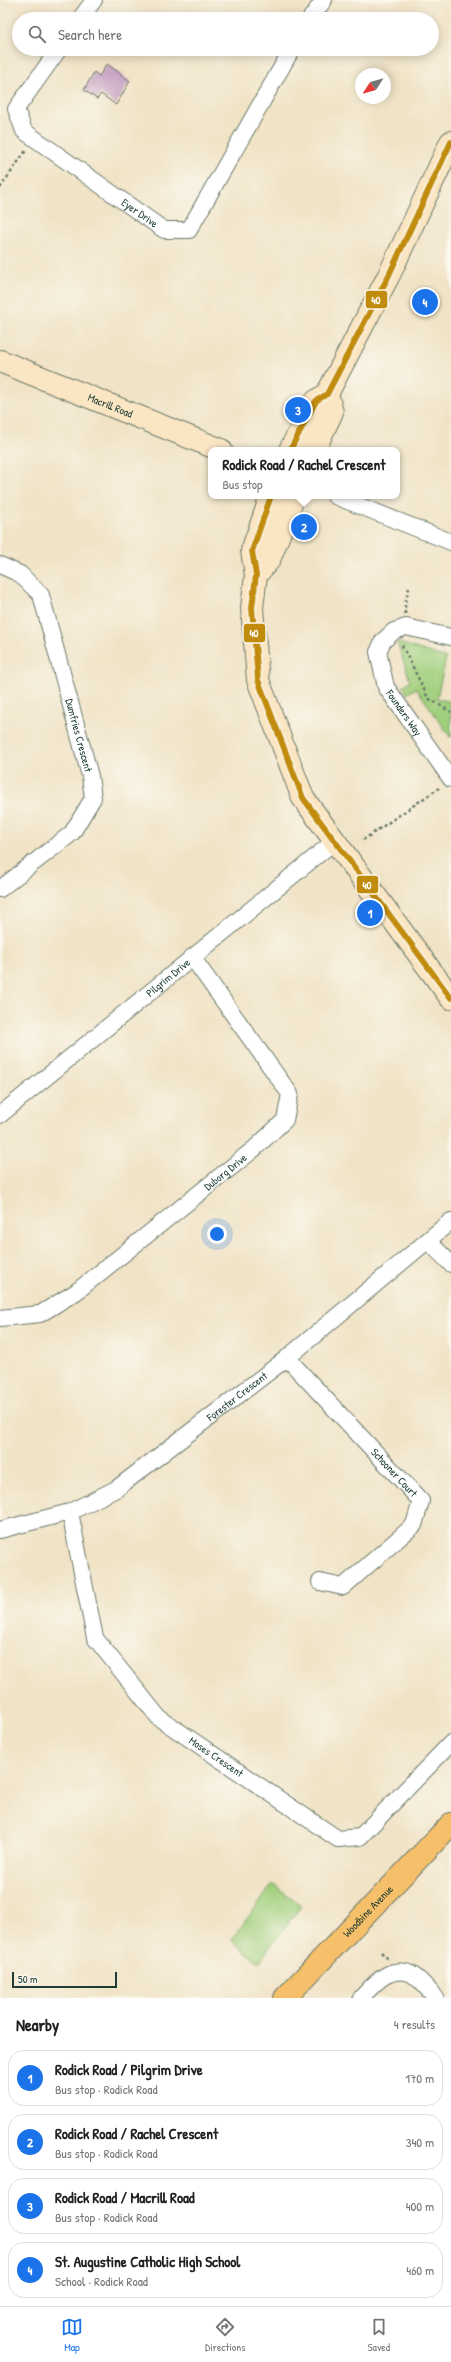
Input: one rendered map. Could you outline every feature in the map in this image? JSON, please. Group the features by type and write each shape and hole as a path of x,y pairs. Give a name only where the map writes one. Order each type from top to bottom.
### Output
{"main road":[{"path":"292,447 316,401 326,394 389,275 451,142"},
{"name":"Macrill Road","path":"0,360 214,447"},
{"path":"315,447 332,412 326,394"},
{"path":"270,499 252,551 256,575 252,608 258,680 303,798 336,840 451,998"},
{"path":"256,575 269,560 293,499"},
{"name":"Woodbine Avenue","path":"285,1998 451,1824"}],"street":[{"path":"85,12 94,0"},
{"path":"315,12 324,0"},
{"name":"Eyer Drive","path":"54,56 16,110 24,131 164,230 188,230 288,56"},
{"path":"343,499 451,542"},
{"name":"Dumfries Crescent","path":"0,565 20,574 41,595 90,776 93,798 72,833 0,890"},
{"path":"405,628 451,637"},
{"name":"Founders Way","path":"405,628 394,631 383,641 378,652 386,687 448,781"},
{"name":"Pilgrim Drive","path":"0,1115 336,840"},
{"name":"Duborg Drive","path":"0,1318 40,1314 76,1292 254,1149 285,1120 290,1094 192,957"},
{"name":"Forester Crescent","path":"0,1530 70,1512 116,1489 287,1358 451,1221"},
{"path":"428,1241 451,1264"},
{"name":"Schooner Court","path":"287,1358 421,1501 414,1524 343,1587 320,1582"},
{"name":"Moses Crescent","path":"70,1512 95,1638 159,1718 338,1839 360,1837 451,1744"},
{"path":"361,1998 382,1976 396,1972 411,1974 436,1998"}],"path":[{"path":"0,188 35,138"},
{"path":"409,588 405,603 405,628 401,646 428,698 451,712"},
{"path":"363,840 448,781"}],"green space":[{"path":"397,642 446,658 437,698 451,702 451,738 416,688 407,694 403,686 410,681"},
{"path":"273,1884 301,1906 259,1962 231,1940"}],"building":[{"path":"107,64 130,81 116,105 101,94 97,99 84,90 94,72 99,76"}],"transit line":[{"name":"40","path":"292,447 316,401 327,394 389,275 451,142"},
{"name":"40","path":"270,499 252,551 256,575 252,608 258,680 303,798 451,998"}],"place":[{"name":"St. Augustine Catholic High School","path":"425,302"},
{"name":"Rodick Road / Macrill Road","path":"298,410"},
{"name":"Rodick Road / Rachel Crescent","path":"304,527"},
{"name":"Rodick Road / Pilgrim Drive","path":"370,913"}]}
